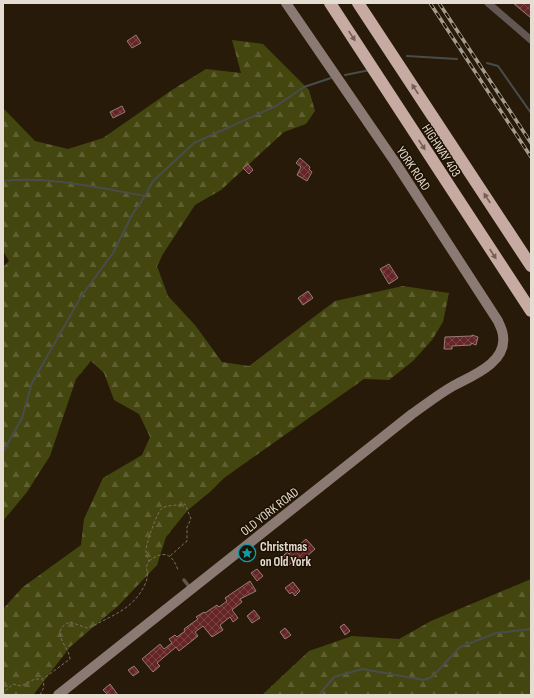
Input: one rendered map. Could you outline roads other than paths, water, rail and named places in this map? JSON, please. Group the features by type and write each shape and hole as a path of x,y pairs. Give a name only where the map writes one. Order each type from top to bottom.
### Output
{"highway":[{"name":"HIGHWAY 403","path":"330,3 531,311"},
{"name":"HIGHWAY 403","path":"358,3 531,266"}],"street":[{"name":"YORK ROAD","path":"286,3 395,162 498,321 504,337 500,353"},
{"path":"488,3 531,40"},
{"name":"OLD YORK ROAD","path":"58,695 412,414 452,386 490,365 500,353"}],"lane":[{"path":"184,580 192,589"}],"waterway":[{"path":"407,56 457,59"},
{"path":"487,63 498,66 531,113"},
{"path":"345,75 370,70"},
{"path":"3,452 22,418 32,383 82,295 113,253 132,215 153,181 194,143 276,106 304,87 331,78"},
{"path":"3,181 56,181 145,196"},
{"path":"319,695 334,677 362,669 424,680 432,677 460,647 496,633 531,629"}],"railway":[{"path":"430,3 531,157"},
{"path":"439,3 531,143"}],"place":[{"name":"Christmas on Old York","path":"247,553"}]}
